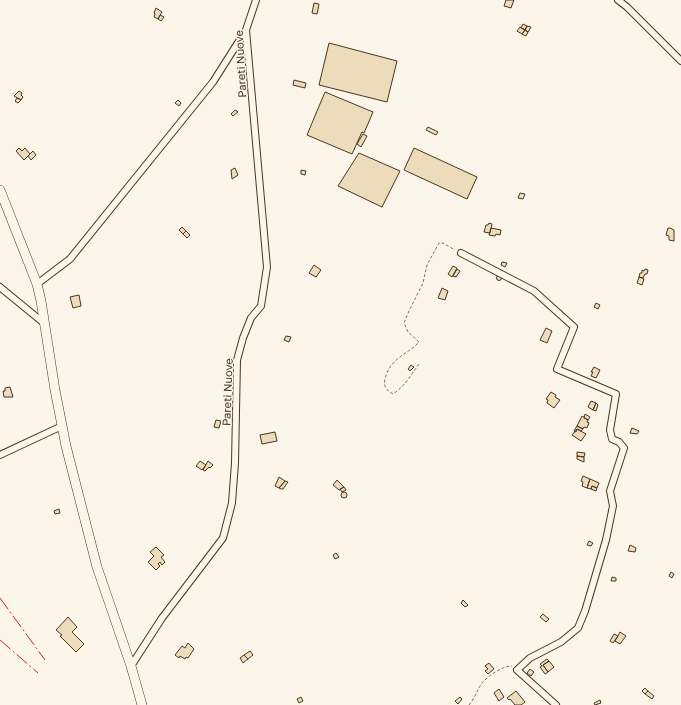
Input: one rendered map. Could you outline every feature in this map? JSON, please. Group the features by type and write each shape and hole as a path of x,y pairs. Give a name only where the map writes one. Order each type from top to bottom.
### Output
{"main road":[{"path":"0,190 37,284 66,446 98,567 131,666 142,705"}],"street":[{"name":"Pareti Nuove","path":"131,666 162,618 223,538 232,503 236,463 237,360 243,338 251,318 262,306 267,267 246,30 256,0"},
{"path":"618,0 627,7 681,61"},
{"path":"37,284 70,259 213,82 246,30"},
{"path":"461,253 534,291 574,327 557,369 616,394 610,430 612,439 619,442 624,448 610,491 612,506 606,540 586,611 578,628 561,642 530,658 517,670 556,705"},
{"path":"0,287 45,324"},
{"path":"0,455 62,426"}],"path":[{"path":"419,364 400,389 393,394 388,391 384,381 389,368 401,355 419,342 408,332 404,323 423,283 427,265 439,243 461,253"},
{"path":"469,705 483,683 492,676 508,666 514,666 517,670"}],"building":[{"path":"506,0 514,0 511,8 504,6"},
{"path":"314,3 319,4 317,14 312,13"},
{"path":"156,8 162,12 158,19 154,17"},
{"path":"160,15 164,17 161,21 158,19"},
{"path":"523,24 527,26 525,30 521,28"},
{"path":"527,26 531,27 528,32 525,30"},
{"path":"520,27 525,30 522,34 517,31"},
{"path":"525,30 528,32 526,36 522,34"},
{"path":"329,43 397,61 387,102 319,85"},
{"path":"294,80 306,83 305,88 293,85"},
{"path":"19,91 22,93 21,95 23,97 21,100 14,96"},
{"path":"325,92 373,112 364,133 362,132 352,154 307,135"},
{"path":"17,98 21,100 18,103 15,101"},
{"path":"178,100 181,103 179,106 175,103"},
{"path":"235,110 238,112 233,116 231,114"},
{"path":"428,127 438,132 436,135 426,130"},
{"path":"363,134 367,136 361,147 357,144"},
{"path":"19,148 22,151 25,148 30,154 24,160 16,151"},
{"path":"414,148 477,177 467,199 404,170"},
{"path":"33,151 36,155 31,160 28,156"},
{"path":"359,153 400,171 382,207 338,186"},
{"path":"235,168 238,175 232,179 231,170"},
{"path":"301,170 306,171 305,175 301,174"},
{"path":"520,193 525,194 523,199 518,198"},
{"path":"489,223 492,224 490,233 484,232 486,225"},
{"path":"182,227 186,231 183,234 179,230"},
{"path":"491,228 501,230 500,235 489,235"},
{"path":"668,228 674,230 674,241 669,240 669,236 666,235"},
{"path":"186,231 190,235 187,238 183,234"},
{"path":"502,262 507,263 505,267 501,265"},
{"path":"314,265 321,270 316,277 309,273"},
{"path":"453,266 457,268 452,277 448,274"},
{"path":"457,269 460,271 456,277 453,276"},
{"path":"645,269 648,270 647,274 645,274 643,278 639,277 642,270 644,271"},
{"path":"497,276 501,276 501,280 497,280"},
{"path":"639,277 644,279 642,285 637,283"},
{"path":"442,288 448,291 445,300 438,298"},
{"path":"79,295 81,306 73,308 70,297"},
{"path":"596,303 600,305 598,309 594,307"},
{"path":"546,328 552,331 547,343 540,340"},
{"path":"286,336 291,337 289,342 284,340"},
{"path":"411,365 414,367 410,371 408,369"},
{"path":"594,367 600,370 596,378 591,376 593,372 591,372"},
{"path":"10,387 13,397 4,397 3,391 5,391 5,388"},
{"path":"551,392 560,400 554,408 547,403 548,400 546,399"},
{"path":"591,401 596,403 593,410 588,407"},
{"path":"596,403 598,405 596,411 593,410"},
{"path":"585,414 590,417 588,420 584,418"},
{"path":"582,416 588,420 587,422 589,423 587,428 584,427 583,429 577,426"},
{"path":"216,420 221,421 219,428 214,427"},
{"path":"577,426 583,429 581,431 577,429 576,432 574,431"},
{"path":"632,428 639,431 637,434 630,433"},
{"path":"577,429 586,434 581,441 572,435"},
{"path":"275,432 277,441 262,444 260,435"},
{"path":"577,452 585,453 584,457 577,456"},
{"path":"577,456 584,457 584,462 577,459"},
{"path":"200,461 206,465 202,470 196,466"},
{"path":"208,461 213,465 205,471 203,470"},
{"path":"583,476 590,479 587,488 582,486 583,482 581,481"},
{"path":"279,477 285,481 279,488 275,486"},
{"path":"590,479 599,483 597,488 592,486 591,489 587,488"},
{"path":"337,480 344,487 339,490 333,485"},
{"path":"285,481 288,482 283,489 279,488"},
{"path":"592,486 597,488 596,491 591,489"},
{"path":"344,487 346,490 342,492 340,489"},
{"path":"344,492 347,495 344,498 341,495"},
{"path":"59,509 60,513 55,514 54,511"},
{"path":"589,541 593,543 591,546 587,545"},
{"path":"630,545 636,548 635,552 628,551"},
{"path":"156,547 164,555 161,557 165,562 162,565 160,562 158,564 160,566 156,570 148,562 154,556 150,552"},
{"path":"336,553 339,557 335,559 333,555"},
{"path":"671,572 674,574 672,578 669,576"},
{"path":"612,577 616,578 616,581 611,581"},
{"path":"463,600 468,605 465,607 461,603"},
{"path":"543,614 549,619 546,622 540,617"},
{"path":"68,617 77,627 72,632 84,644 76,652 56,630"},
{"path":"620,632 626,636 620,644 615,641"},
{"path":"614,634 618,636 613,643 610,641"},
{"path":"188,643 194,649 188,658 186,657 185,659 180,656 179,658 175,655 182,646 185,648"},
{"path":"250,651 253,655 248,659 244,655"},
{"path":"244,655 248,659 243,663 240,658"},
{"path":"547,659 549,661 543,665 548,672 545,674 540,667 542,666 540,664"},
{"path":"549,661 554,667 548,672 543,665"},
{"path":"489,663 494,669 488,674 485,671 488,669 485,666"},
{"path":"530,669 534,672 531,676 527,673"},
{"path":"645,688 648,691 645,694 642,691"},
{"path":"499,689 504,697 499,701 494,693"},
{"path":"516,691 525,702 521,705 515,705 510,699 509,700 507,698"},
{"path":"648,691 654,696 652,699 645,694"},
{"path":"301,697 303,701 299,703 297,699"},
{"path":"460,697 462,699 458,704 455,701"},
{"path":"600,700 601,703 595,705 594,703"}],"power":[{"path":"0,598 45,660"},
{"path":"0,640 38,673"}]}
